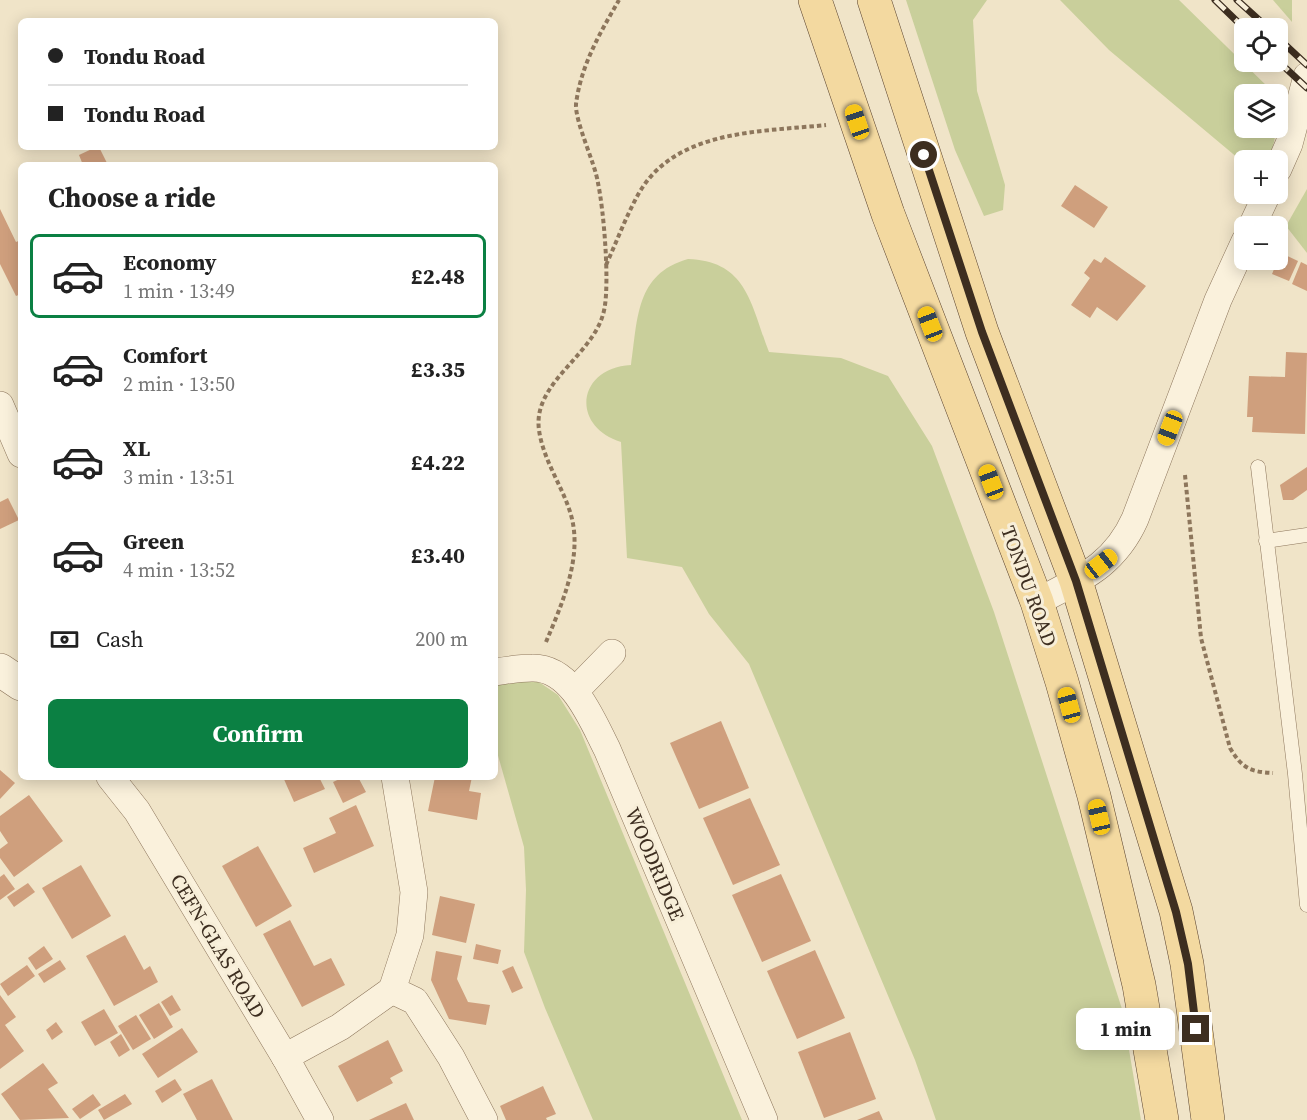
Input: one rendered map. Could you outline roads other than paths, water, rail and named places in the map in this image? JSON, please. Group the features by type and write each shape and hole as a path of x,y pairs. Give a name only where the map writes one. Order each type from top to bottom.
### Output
{"main road":[{"name":"TONDU ROAD","path":"815,0 888,214 1037,602 1097,807 1139,985 1162,1120"},
{"path":"874,0 982,332 1076,581 1176,912 1188,964 1208,1120"}],"street":[{"path":"1286,150 1307,76"},
{"path":"1037,602 1076,581 1115,553 1128,535 1218,300 1234,265"},
{"path":"0,405 18,447"},
{"path":"575,691 612,653"},
{"name":"WOODRIDGE","path":"498,672 534,667 557,676 575,691 607,749 764,1120"},
{"path":"0,670 18,682"},
{"name":"CEFN-GLAS ROAD","path":"112,780 137,811 285,1057 320,1120"},
{"path":"285,1057 340,1027 392,990 410,935 414,892 395,780"},
{"path":"392,990 415,1001 451,1057 484,1120"}],"lane":[{"path":"1258,467 1295,774 1307,905"},
{"path":"1266,541 1307,535"}],"railway":[{"path":"1215,0 1234,18"},
{"path":"1237,0 1257,18"},
{"path":"1288,47 1307,65"},
{"path":"1288,70 1307,88"}]}
